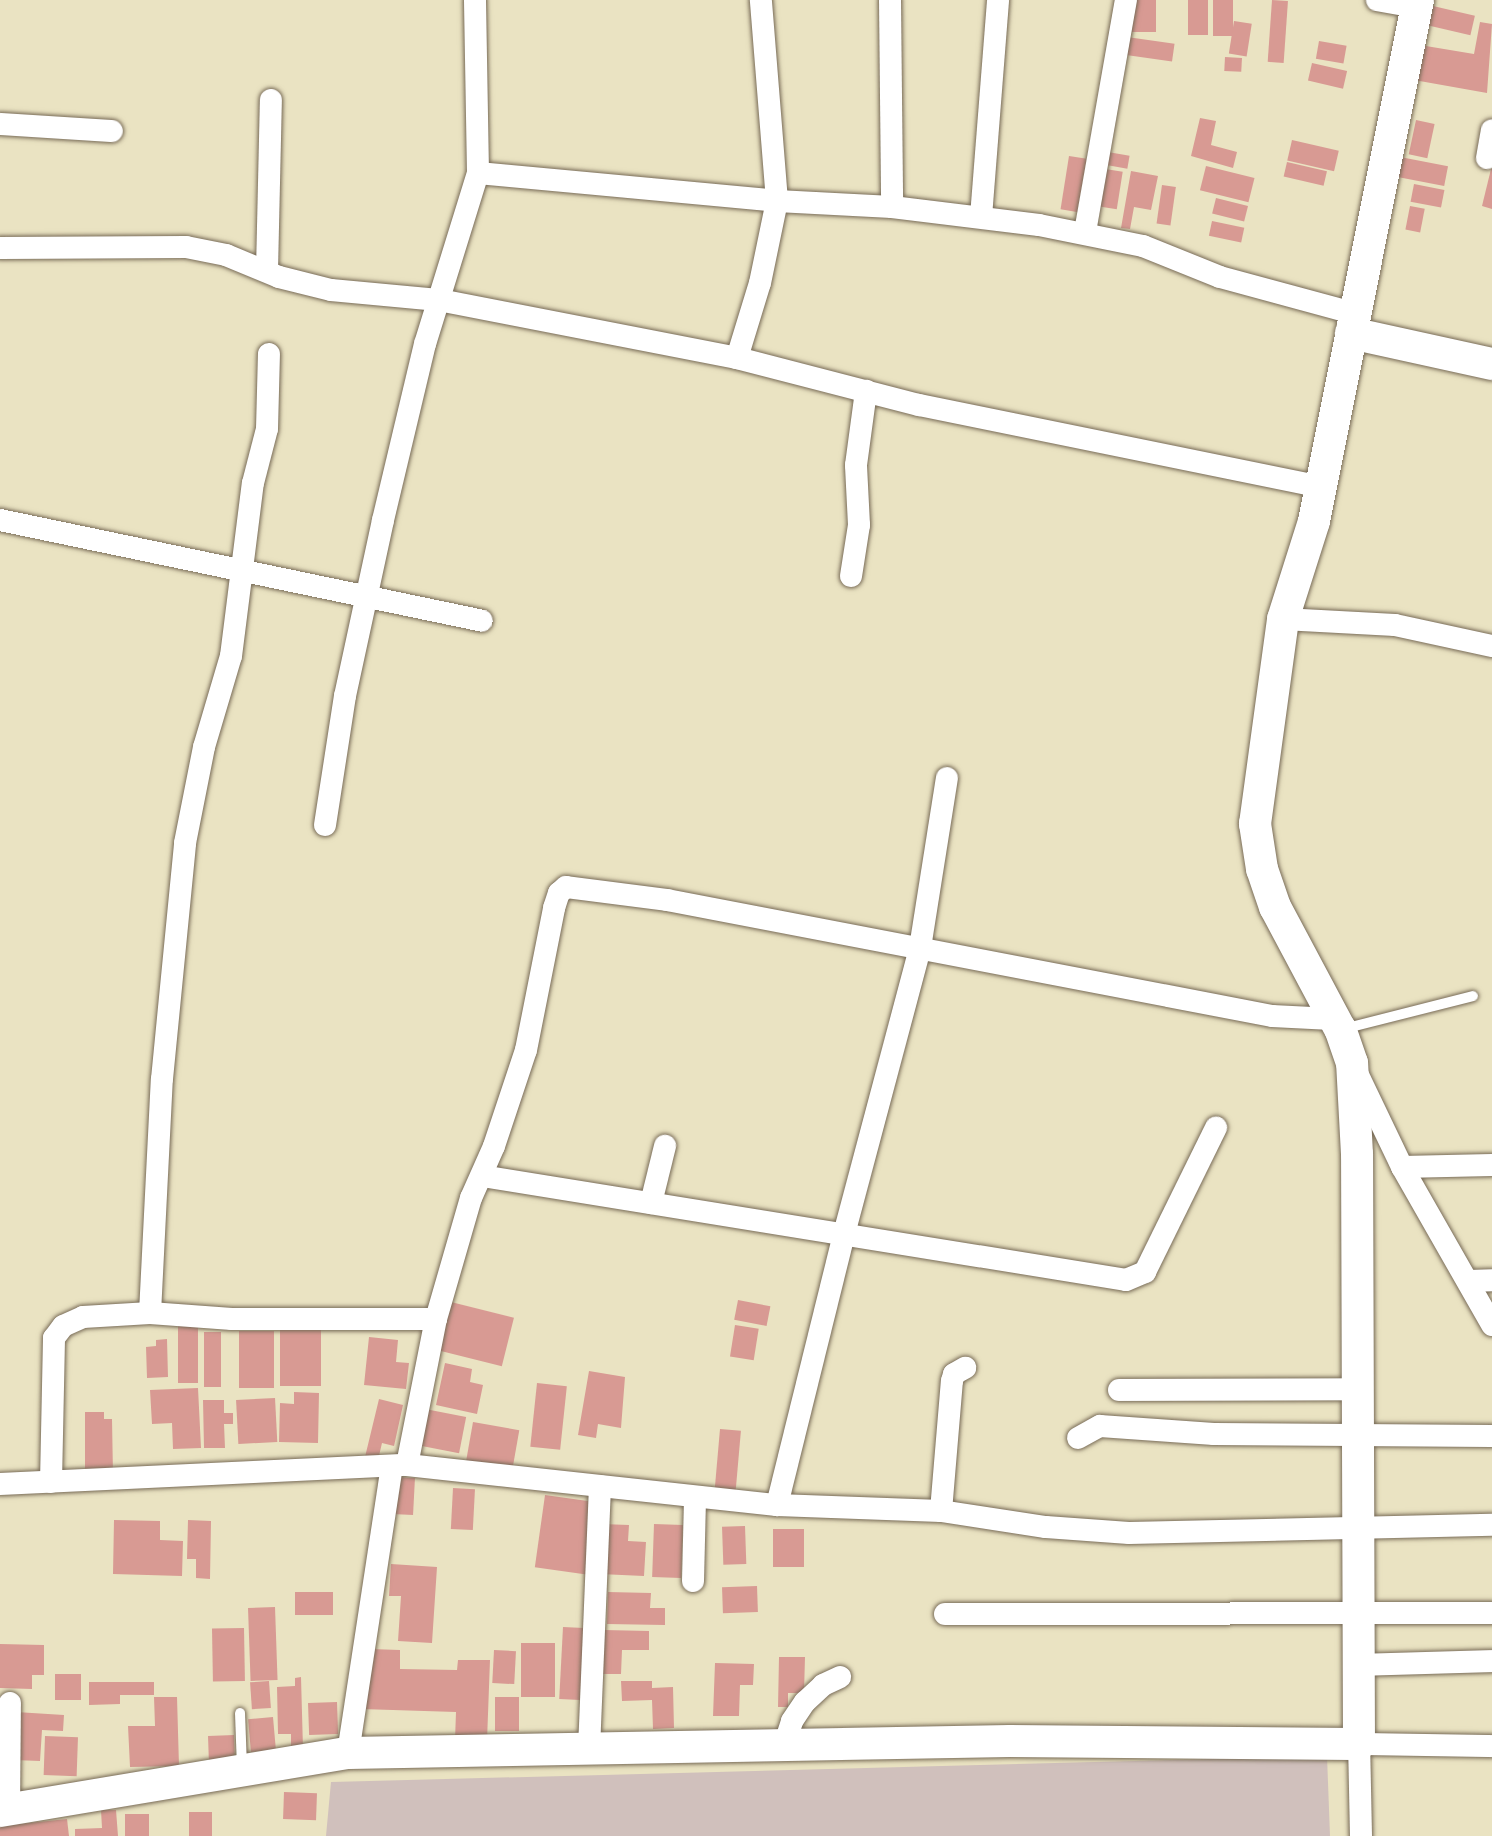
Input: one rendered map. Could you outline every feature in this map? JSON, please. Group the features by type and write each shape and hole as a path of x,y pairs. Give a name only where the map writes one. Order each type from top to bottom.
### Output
{"street":[{"path":"325,825 345,696 383,520 439,300 478,173 476,0"},
{"path":"736,358 760,283 777,201 761,0"},
{"path":"890,0 892,207"},
{"path":"981,217 998,0"},
{"path":"1085,232 1126,0"},
{"path":"1377,0 1417,4 1321,487 1306,553 1281,632 1255,824 1257,843 1275,907 1336,1024 1352,1063 1402,1167 1492,1325"},
{"path":"267,271 271,100"},
{"path":"0,124 112,131"},
{"path":"1487,158 1492,130"},
{"path":"478,173 777,201 892,207 1085,232 1143,246 1220,277 1353,323 1492,364"},
{"path":"0,248 186,247 226,255 267,271 331,290 439,300 736,358 866,391 1321,487"},
{"path":"150,1313 164,1056 185,843 204,747 231,656 253,483 267,429 269,354"},
{"path":"851,576 859,525 856,465 866,391"},
{"path":"0,520 482,621"},
{"path":"1281,632 1395,625 1492,646"},
{"path":"777,1504 844,1234 920,948 947,778"},
{"path":"348,1753 400,1466 436,1319 468,1207 482,1176 526,1050 554,908 559,893 566,887 667,900 1251,1012 1336,1024"},
{"path":"1352,1063 1358,1154 1356,1389 1361,1836"},
{"path":"482,1176 1135,1279 1145,1272 1216,1128"},
{"path":"651,1203 665,1146"},
{"path":"1402,1167 1492,1165"},
{"path":"1469,1281 1492,1280"},
{"path":"51,1482 54,1338 63,1326 83,1317 150,1313 232,1319 436,1319"},
{"path":"941,1511 952,1381 954,1374 965,1368"},
{"path":"1119,1390 1356,1389"},
{"path":"1078,1438 1100,1426 1214,1434 1492,1436"},
{"path":"0,1484 400,1466 777,1504 941,1511 1046,1527 1130,1533 1492,1525"},
{"path":"589,1749 600,1486"},
{"path":"693,1581 695,1497"},
{"path":"945,1614 1359,1616 1492,1613"},
{"path":"1359,1665 1492,1660"},
{"path":"784,1746 792,1721 805,1702 823,1685 840,1677"},
{"path":"10,1703 5,1811 348,1753 1010,1741 1492,1746"}],"lane":[{"path":"1336,1024 1473,996"},
{"path":"240,1713 242,1770"}],"shaded area":[{"path":"1327,1756 1330,1836 326,1836 331,1782"}],"building":[{"path":"1132,0 1156,0 1156,32 1132,32"},
{"path":"1188,0 1208,0 1208,35 1188,35"},
{"path":"1213,0 1233,0 1233,36 1213,36"},
{"path":"1272,0 1288,1 1284,63 1268,62"},
{"path":"1433,6 1475,16 1470,35 1429,25"},
{"path":"1234,21 1252,24 1247,56 1229,54"},
{"path":"1480,22 1492,24 1487,93 1414,80 1420,45 1474,54"},
{"path":"1127,37 1175,44 1172,62 1124,55"},
{"path":"1319,41 1347,46 1343,64 1316,59"},
{"path":"1225,57 1242,58 1241,72 1224,71"},
{"path":"1312,63 1347,71 1343,89 1308,81"},
{"path":"1200,118 1216,121 1211,145 1237,152 1233,168 1191,156"},
{"path":"1416,120 1435,124 1427,158 1409,154"},
{"path":"1292,140 1339,151 1334,171 1287,160"},
{"path":"1102,151 1130,156 1127,169 1100,164"},
{"path":"1069,156 1087,159 1078,212 1061,209"},
{"path":"1395,156 1448,166 1444,186 1391,176"},
{"path":"1287,162 1327,171 1324,186 1284,177"},
{"path":"1206,166 1255,178 1248,202 1200,190"},
{"path":"1099,168 1123,172 1117,209 1093,206"},
{"path":"1492,169 1492,209 1482,206"},
{"path":"1131,171 1158,176 1151,210 1134,207 1130,229 1121,228"},
{"path":"1414,184 1444,190 1441,208 1411,202"},
{"path":"1162,185 1176,187 1170,226 1157,224"},
{"path":"1216,198 1248,206 1244,222 1212,214"},
{"path":"1410,206 1425,209 1420,232 1405,230"},
{"path":"1212,221 1244,228 1241,243 1209,236"},
{"path":"738,1300 770,1306 767,1326 734,1320"},
{"path":"447,1301 514,1318 502,1366 435,1350"},
{"path":"280,1324 321,1324 321,1386 280,1386"},
{"path":"178,1325 198,1325 198,1383 178,1383"},
{"path":"735,1325 759,1329 754,1360 730,1357"},
{"path":"239,1331 274,1331 274,1388 239,1388"},
{"path":"204,1332 221,1332 221,1387 204,1387"},
{"path":"369,1337 398,1340 396,1362 409,1363 406,1389 364,1385"},
{"path":"167,1339 168,1377 147,1378 146,1347 156,1346 156,1340"},
{"path":"445,1363 472,1369 470,1382 483,1385 477,1414 436,1405"},
{"path":"589,1371 625,1377 621,1428 598,1424 596,1438 578,1435"},
{"path":"537,1383 567,1386 560,1450 530,1447"},
{"path":"198,1388 201,1448 173,1449 172,1423 152,1424 150,1390"},
{"path":"294,1392 319,1393 318,1443 279,1442 280,1403 294,1404"},
{"path":"275,1398 277,1442 238,1444 236,1400"},
{"path":"379,1399 403,1405 394,1446 382,1443 378,1460 365,1457"},
{"path":"203,1400 224,1400 224,1413 233,1413 233,1424 224,1424 225,1448 204,1448"},
{"path":"420,1408 466,1417 459,1453 413,1444"},
{"path":"85,1412 104,1412 104,1419 112,1419 113,1475 85,1475"},
{"path":"473,1422 519,1430 512,1473 466,1464"},
{"path":"720,1429 741,1431 736,1492 715,1490"},
{"path":"394,1477 415,1478 413,1515 392,1514"},
{"path":"453,1488 475,1489 473,1530 451,1529"},
{"path":"545,1495 596,1502 586,1575 535,1567"},
{"path":"114,1520 160,1521 160,1540 183,1541 182,1576 113,1574"},
{"path":"188,1520 211,1521 210,1579 196,1578 196,1559 187,1559"},
{"path":"602,1524 629,1525 628,1541 646,1542 644,1576 600,1574"},
{"path":"654,1524 683,1525 681,1578 652,1577"},
{"path":"745,1526 746,1564 723,1565 722,1527"},
{"path":"773,1529 804,1529 804,1567 773,1567"},
{"path":"391,1564 437,1567 432,1643 398,1641 401,1596 389,1596"},
{"path":"757,1586 758,1612 723,1613 722,1587"},
{"path":"295,1592 333,1592 333,1615 295,1615"},
{"path":"608,1592 651,1593 650,1608 665,1608 665,1625 607,1624"},
{"path":"275,1607 278,1680 251,1681 248,1608"},
{"path":"563,1627 584,1628 580,1700 559,1699"},
{"path":"244,1628 245,1681 213,1682 212,1629"},
{"path":"604,1630 649,1631 649,1650 622,1650 621,1674 602,1674"},
{"path":"521,1643 555,1643 555,1697 521,1697"},
{"path":"0,1644 44,1645 44,1675 32,1675 32,1689 0,1688"},
{"path":"370,1649 400,1650 400,1669 457,1670 458,1660 490,1660 487,1741 455,1740 456,1712 361,1709"},
{"path":"494,1650 516,1651 514,1684 492,1683"},
{"path":"779,1657 805,1657 804,1693 788,1693 788,1707 778,1707"},
{"path":"715,1663 754,1664 753,1685 740,1685 739,1716 713,1716"},
{"path":"55,1674 81,1674 81,1700 55,1700"},
{"path":"301,1677 303,1749 291,1749 291,1734 278,1734 277,1687 295,1686 295,1678"},
{"path":"269,1681 271,1708 252,1709 250,1682"},
{"path":"621,1681 652,1681 652,1688 673,1687 674,1728 653,1729 652,1700 622,1701"},
{"path":"89,1682 154,1682 154,1695 120,1695 120,1704 89,1705"},
{"path":"154,1697 177,1697 179,1766 130,1767 128,1726 155,1726"},
{"path":"495,1697 519,1697 519,1731 495,1731"},
{"path":"337,1702 338,1734 309,1735 308,1703"},
{"path":"16,1712 64,1715 63,1731 42,1730 40,1761 14,1760"},
{"path":"273,1717 276,1750 251,1752 248,1719"},
{"path":"234,1735 235,1761 209,1762 208,1736"},
{"path":"45,1736 78,1737 77,1776 44,1775"},
{"path":"284,1792 317,1793 316,1820 283,1819"},
{"path":"101,1810 116,1810 118,1836 75,1836 75,1829 102,1828"},
{"path":"189,1812 212,1812 212,1836 189,1836"},
{"path":"125,1814 149,1814 149,1836 125,1836"},
{"path":"67,1819 69,1836 0,1836 0,1826"}]}
